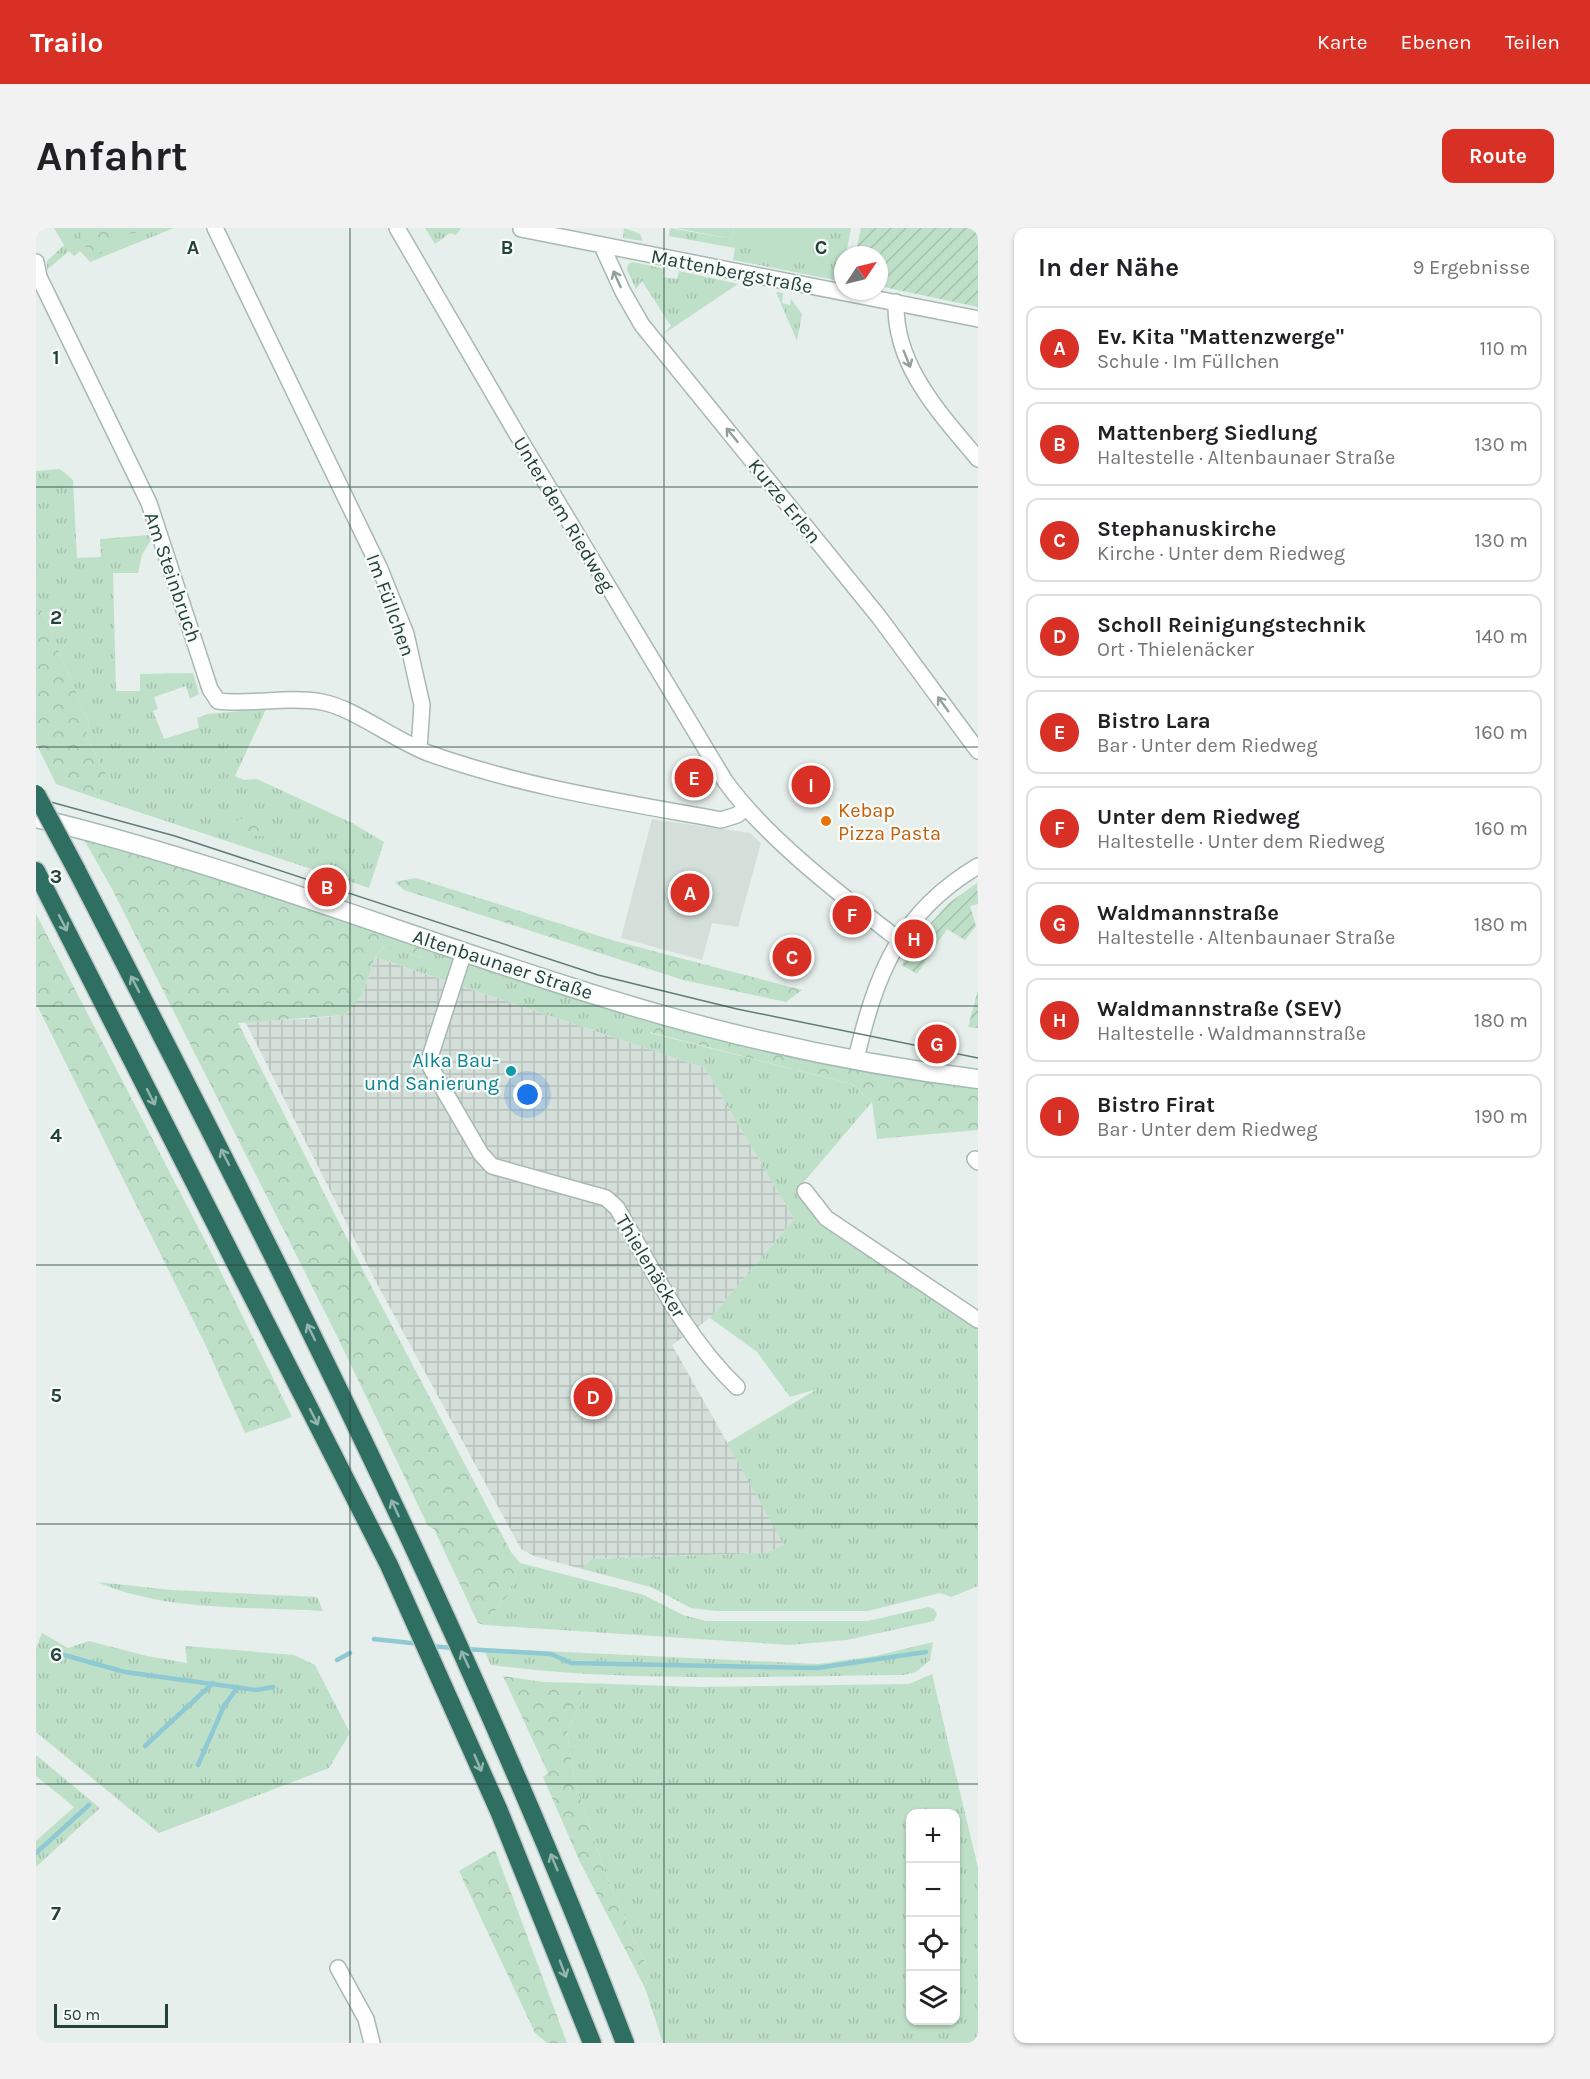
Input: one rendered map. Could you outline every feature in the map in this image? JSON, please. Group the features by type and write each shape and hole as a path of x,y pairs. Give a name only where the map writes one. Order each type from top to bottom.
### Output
{"highway":[{"path":"36,794 243,1192 420,1562 490,1713 577,1916 625,2043"},
{"path":"36,871 389,1565 455,1709 542,1914 592,2043"}],"main road":[{"name":"Altenbaunaer Straße","path":"36,818 86,830 256,881 464,952 682,1020 856,1059 978,1079"}],"street":[{"name":"Im Füllchen","path":"214,228 380,569 399,616 406,634 422,705 419,749"},
{"name":"Unter dem Riedweg","path":"397,228 704,750 746,808 844,897 899,940"},
{"name":"Mattenbergstraße","path":"521,229 978,319"},
{"name":"Kurze Erlen","path":"602,246 623,292 642,325 879,617 978,751"},
{"name":"Am Steinbruch","path":"36,262 39,277 148,503 210,689 218,701 324,702 350,712 396,740 419,749"},
{"path":"896,302 895,314 903,350 911,370 927,398 978,459"},
{"path":"419,749 538,786 721,820 737,815 746,808"},
{"path":"856,1059 874,988 899,940 937,896 978,866"},
{"name":"Thielenäcker","path":"464,952 430,1057 431,1068 481,1154 492,1166 606,1198 617,1208 690,1332 707,1356 736,1387"},
{"path":"805,1191 826,1218 978,1320"},
{"path":"338,1968 366,2019 372,2043"}],"shaded area":[{"path":"652,819 750,833 761,843 738,927 712,923 702,960 621,938"},
{"path":"375,957 705,1068 794,1219 710,1318 672,1345 785,1545 766,1553 591,1559 582,1569 534,1556 521,1549 375,1280 245,1021 345,1015 363,994"}],"green space":[{"path":"54,228 174,228 90,262 80,251 74,256 69,251 47,270 47,261 64,245"},
{"path":"77,228 157,228 126,235 110,249 95,254 81,243 82,234"},
{"path":"425,228 461,228 456,235 450,233 435,244"},
{"path":"624,228 640,234 643,241 623,238"},
{"path":"670,228 732,239 734,228 851,228 848,246 834,246 834,280 733,260 735,248 669,236"},
{"path":"676,228 734,228 732,239"},
{"path":"749,228 809,231 804,259 745,248"},
{"path":"861,228 978,228 978,307 888,288 888,246 857,246"},
{"path":"633,262 665,269 663,277 677,279 679,271 738,284 662,335 671,326 642,281 636,289 627,270 628,264"},
{"path":"776,292 783,293 782,303 790,305 791,299 802,314 797,341"},
{"path":"60,469 73,480 77,558 101,557 100,539 149,535 151,540 142,555 138,573 113,573 116,691 140,691 140,674 193,673 199,694 190,699 186,686 154,697 158,709 153,711 164,739 199,728 197,718 207,714 266,709 235,776 244,780 257,779 352,823 384,842 369,888 93,797 110,781 86,736 89,723 36,597 36,471"},
{"path":"36,597 89,723 86,736 110,781 93,797 56,784 36,743"},
{"path":"252,817 264,825 268,837 253,835 236,824 237,820"},
{"path":"83,838 167,862 419,948 423,958 384,946 375,957 363,994 345,1015 238,1023 369,1282 511,1552 520,1563 508,1595 484,1625 478,1623 434,1529 428,1526 338,1338 111,887"},
{"path":"416,878 615,941 802,990 786,1002 683,980 404,890 395,882"},
{"path":"977,883 978,904 970,906 976,926 965,940 947,929 936,945 921,934 949,903"},
{"path":"36,914 213,1256 292,1417 245,1433 206,1346 36,1003"},
{"path":"918,938 934,949 917,974 902,965"},
{"path":"385,945 422,958 419,948 652,1023 650,1033 852,1084 872,1102 797,1190 823,1223 978,1328 978,1586 951,1597 940,1593 868,1611 716,1611 691,1608 651,1587 582,1569 591,1559 766,1553 784,1545 727,1443 817,1389 790,1397 757,1352 710,1318 794,1219 705,1068 375,957"},
{"path":"978,990 978,1028 968,1027"},
{"path":"652,1023 869,1070 978,1087 978,1130 877,1139 872,1102 852,1084 649,1032"},
{"path":"520,1563 644,1595 683,1615 706,1621 868,1621 928,1607 934,1609 937,1614 934,1621 847,1640 789,1645 484,1625 508,1595"},
{"path":"97,1582 172,1590 317,1597 323,1611 179,1603 124,1592"},
{"path":"42,1633 68,1648 89,1641 147,1656 187,1663 185,1646 294,1655 315,1665 350,1733 329,1768 159,1833 36,1732 36,1648"},
{"path":"933,1642 930,1660 916,1672 904,1675 697,1677 542,1671 491,1665 483,1648 818,1664 875,1656"},
{"path":"932,1674 978,1868 978,2043 663,2043 645,1988 649,1972 608,1880 575,1783 567,1732 581,1704 582,1683 700,1687 909,1684"},
{"path":"503,1676 544,1682 582,1683 581,1704 567,1732 575,1783 608,1880 649,1972 645,1988 580,1862 543,1777 548,1773"},
{"path":"36,1755 100,1808 36,1867 36,1841 74,1807 36,1776"},
{"path":"495,1850 567,2043 547,2043 535,2033 459,1871"}],"waterway":[{"path":"374,1639 420,1644"},
{"path":"431,1646 453,1648"},
{"path":"464,1649 551,1654 571,1663 817,1668 926,1652"},
{"path":"53,1652 125,1672 256,1690 273,1687"},
{"path":"337,1660 350,1653"},
{"path":"145,1746 213,1683"},
{"path":"198,1765 224,1706 238,1687"},
{"path":"36,1853 89,1805"}],"tram line":[{"path":"36,798 175,836 598,975 737,1009 978,1058"}],"place":[{"name":"Bistro Lara","path":"694,778"},
{"name":"Bistro Firat","path":"811,785"},
{"name":"Kebap Pizza Pasta","path":"826,821"},
{"name":"Mattenberg Siedlung","path":"327,887"},
{"name":"Ev. Kita \"Mattenzwerge\"","path":"690,893"},
{"name":"Unter dem Riedweg","path":"852,915"},
{"name":"Waldmannstraße (SEV)","path":"914,939"},
{"name":"Stephanuskirche","path":"792,957"},
{"name":"Waldmannstraße","path":"937,1044"},
{"name":"Alka Bau- und Sanierung","path":"511,1071"},
{"name":"Scholl Reinigungstechnik","path":"593,1397"}]}
